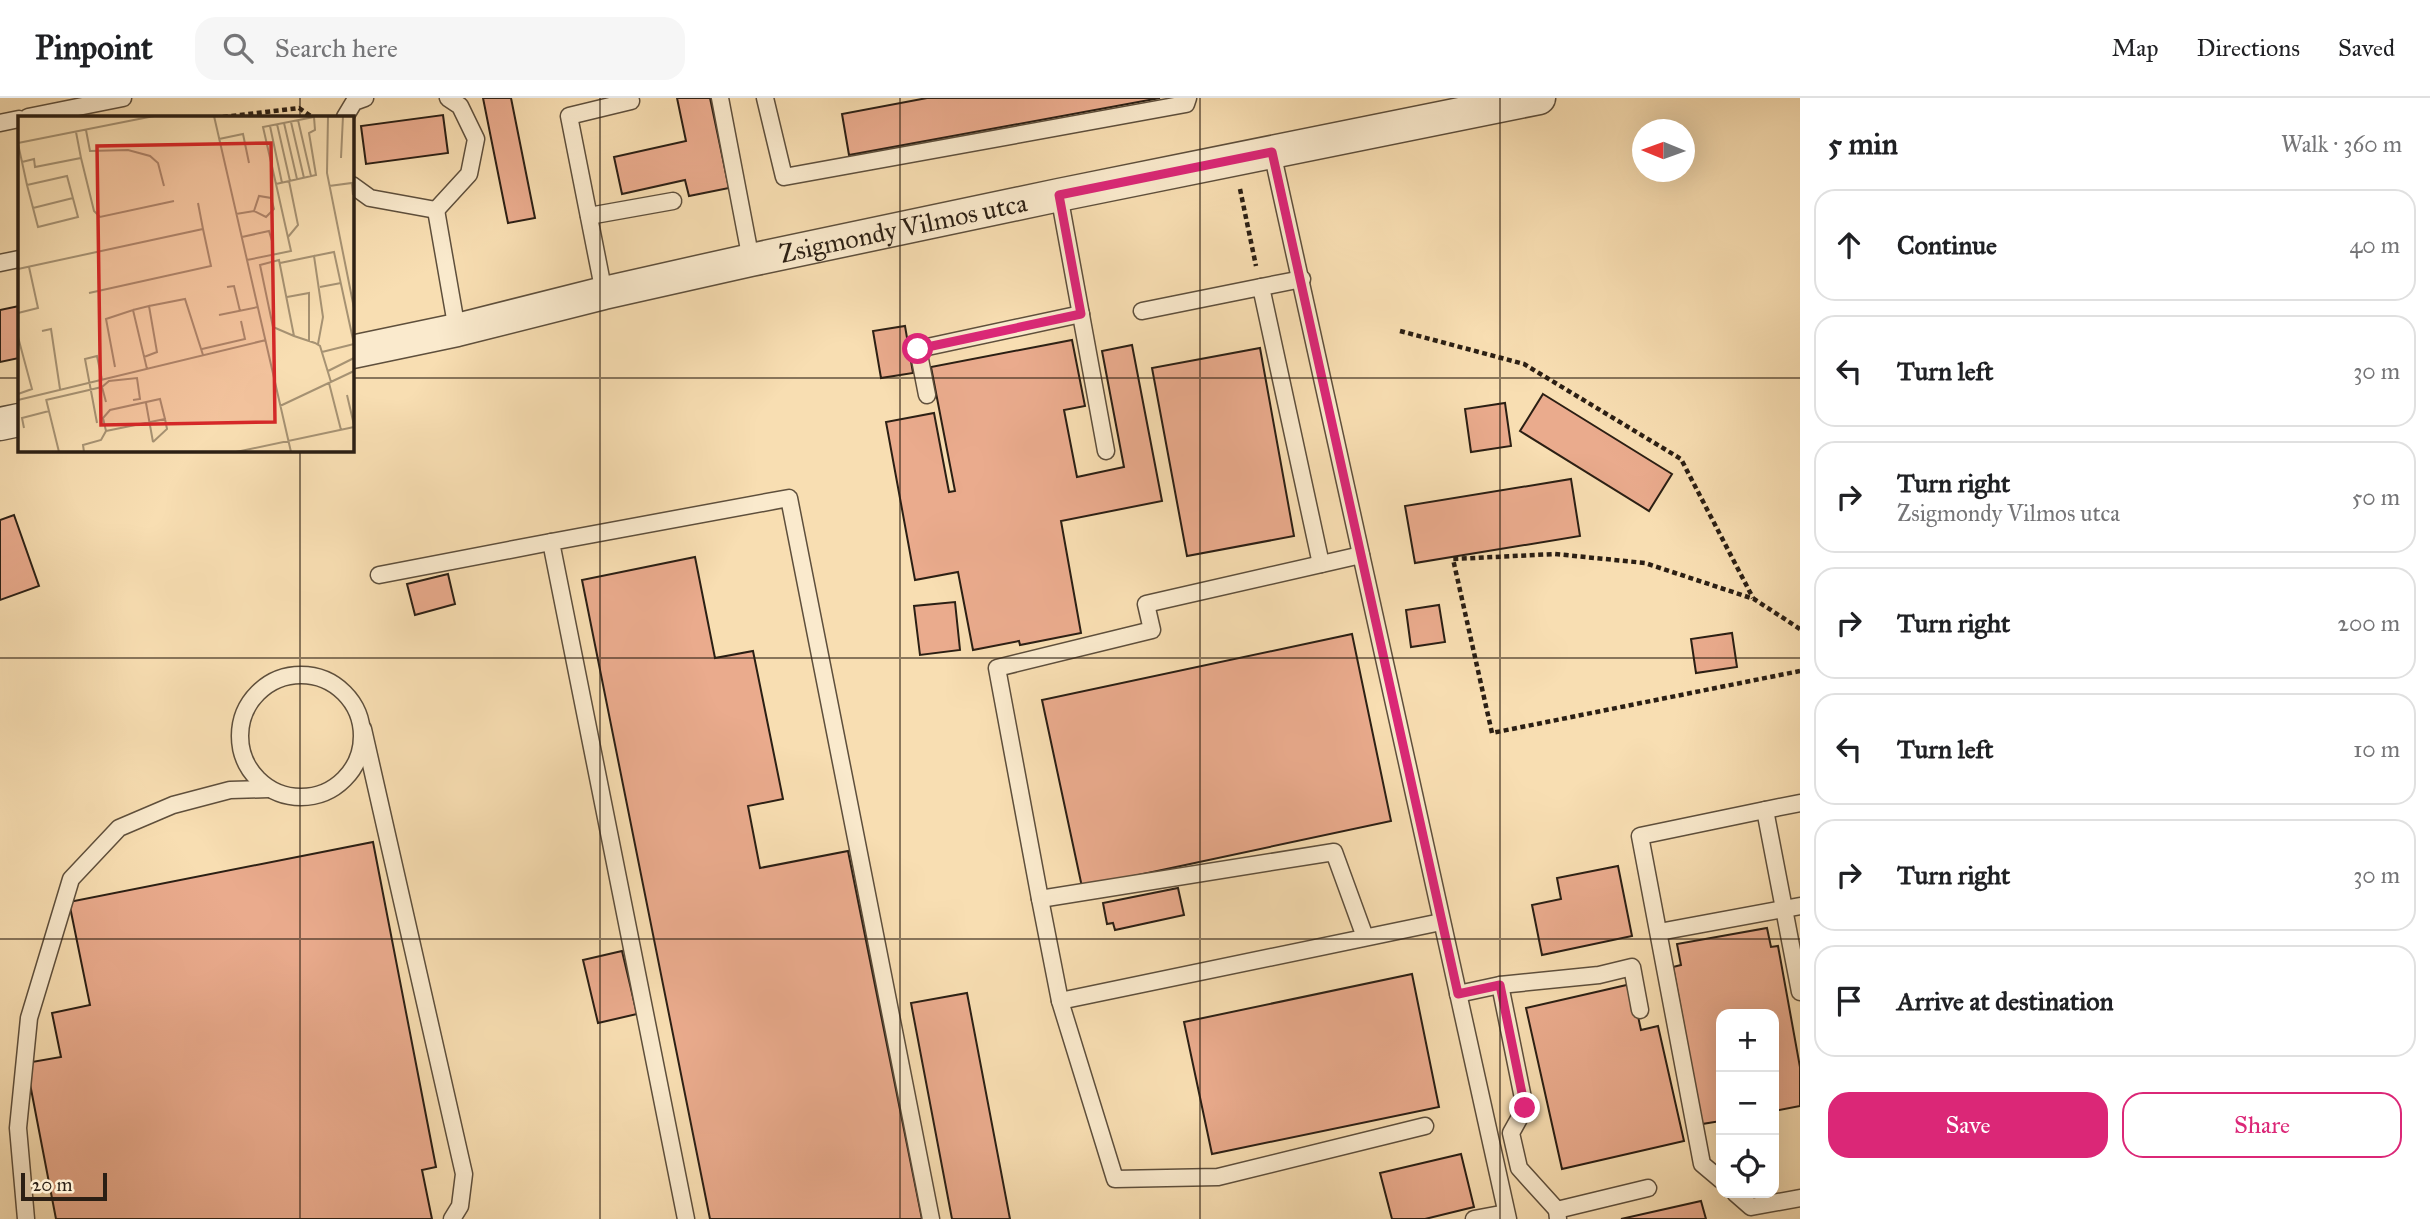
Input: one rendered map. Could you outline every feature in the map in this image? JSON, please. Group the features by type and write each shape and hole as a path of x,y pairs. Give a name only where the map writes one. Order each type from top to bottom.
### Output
{"street":[{"name":"Zsigmondy Vilmos utca","path":"354,352 457,330 751,260 1539,98"},
{"path":"0,424 18,420"}],"lane":[{"path":"31,116 67,104 123,98"},
{"path":"346,116 354,102 365,98"},
{"path":"436,210 469,174 476,139 460,106 448,98"},
{"path":"720,98 751,260"},
{"path":"765,98 784,177 1186,104 1188,98"},
{"path":"604,293 569,116 631,101"},
{"path":"0,123 18,119"},
{"path":"1272,152 1507,1216 1475,1219"},
{"path":"354,186 370,198 436,210"},
{"path":"1059,195 1106,451"},
{"path":"589,216 673,201"},
{"path":"436,210 457,330"},
{"path":"0,263 18,259"},
{"path":"1142,311 1302,279"},
{"path":"1261,287 1321,564"},
{"path":"927,395 918,349 1081,314"},
{"path":"379,575 789,498 931,1219"},
{"path":"551,542 686,1219"},
{"path":"1361,555 1146,604 1152,630 998,668 1060,1001 1115,1179 1218,1177 1425,1126"},
{"path":"362,729 362,749 355,767 334,788 307,798 287,796 269,789 253,774 243,756 240,735 244,713 255,695 271,682 292,675 313,675 332,682 347,694 358,710 464,1174 460,1206 452,1219"},
{"path":"26,1219 18,1128 29,1018 71,879 119,828 173,805 218,793 269,789"},
{"path":"1716,1176 1703,1164 1640,836 1800,803"},
{"path":"1765,810 1792,908 1800,992"},
{"path":"1040,899 1335,852 1365,937"},
{"path":"1659,932 1792,908"},
{"path":"1060,1001 1441,922"},
{"path":"1458,994 1500,985 1599,975 1632,967 1640,1010"},
{"path":"1500,985 1525,1108 1511,1133 1519,1168 1557,1215 1648,1188"},
{"path":"1741,1198 1751,1207 1800,1198"}],"path":[{"path":"231,116 299,108 311,116"},
{"path":"1233,159 1261,287"},
{"path":"1400,331 1524,364 1681,459 1754,599"},
{"path":"1800,629 1754,599 1645,563 1555,554 1453,559 1492,733 1800,671"}],"building":[{"path":"483,98 511,98 535,218 508,223"},
{"path":"677,98 710,98 729,188 689,196 685,180 622,194 614,157 686,141"},
{"path":"927,98 1160,98 849,155 842,114"},
{"path":"443,115 448,153 366,164 361,126"},
{"path":"18,306 18,358 0,362 0,310"},
{"path":"905,326 913,373 881,378 873,331"},
{"path":"1072,340 1085,406 1064,410 1077,477 1124,467 1102,351 1132,345 1162,501 1061,521 1081,633 1020,645 1019,641 973,650 958,572 915,580 886,422 934,413 949,492 955,491 931,367"},
{"path":"1260,348 1294,536 1187,556 1152,368"},
{"path":"1543,394 1672,474 1649,511 1520,431"},
{"path":"1505,403 1511,446 1471,452 1465,409"},
{"path":"1571,479 1580,536 1415,563 1405,506"},
{"path":"14,515 39,586 0,600 0,520"},
{"path":"695,557 715,658 753,651 783,799 748,806 760,868 848,851 922,1219 710,1219 582,580"},
{"path":"448,574 455,604 415,615 407,584"},
{"path":"955,602 960,650 920,655 914,606"},
{"path":"1439,605 1445,642 1411,647 1406,610"},
{"path":"1732,633 1737,667 1696,673 1691,639"},
{"path":"1352,634 1391,821 1082,887 1042,700"},
{"path":"373,842 436,1167 422,1170 432,1219 56,1219 26,1063 61,1057 52,1013 90,1005 69,902"},
{"path":"1618,866 1632,936 1542,955 1532,905 1561,899 1557,878"},
{"path":"1178,888 1184,915 1115,930 1113,923 1107,924 1103,903"},
{"path":"1767,928 1771,947 1778,946 1800,1067 1800,1106 1779,1110 1779,1009 1716,1009 1716,1122 1702,1124 1673,967 1681,965 1677,944"},
{"path":"622,951 637,1014 598,1023 583,960"},
{"path":"1412,974 1439,1107 1212,1154 1184,1022"},
{"path":"1631,984 1641,1030 1658,1026 1684,1141 1562,1169 1526,1008"},
{"path":"967,993 1010,1219 952,1219 911,1003"},
{"path":"1461,1154 1474,1207 1425,1219 1392,1219 1380,1173"},
{"path":"1701,1201 1706,1219 1621,1219"}],"route":[{"path":"918,349 1081,314 1059,195 1272,152 1458,994 1500,985 1525,1108"}]}
